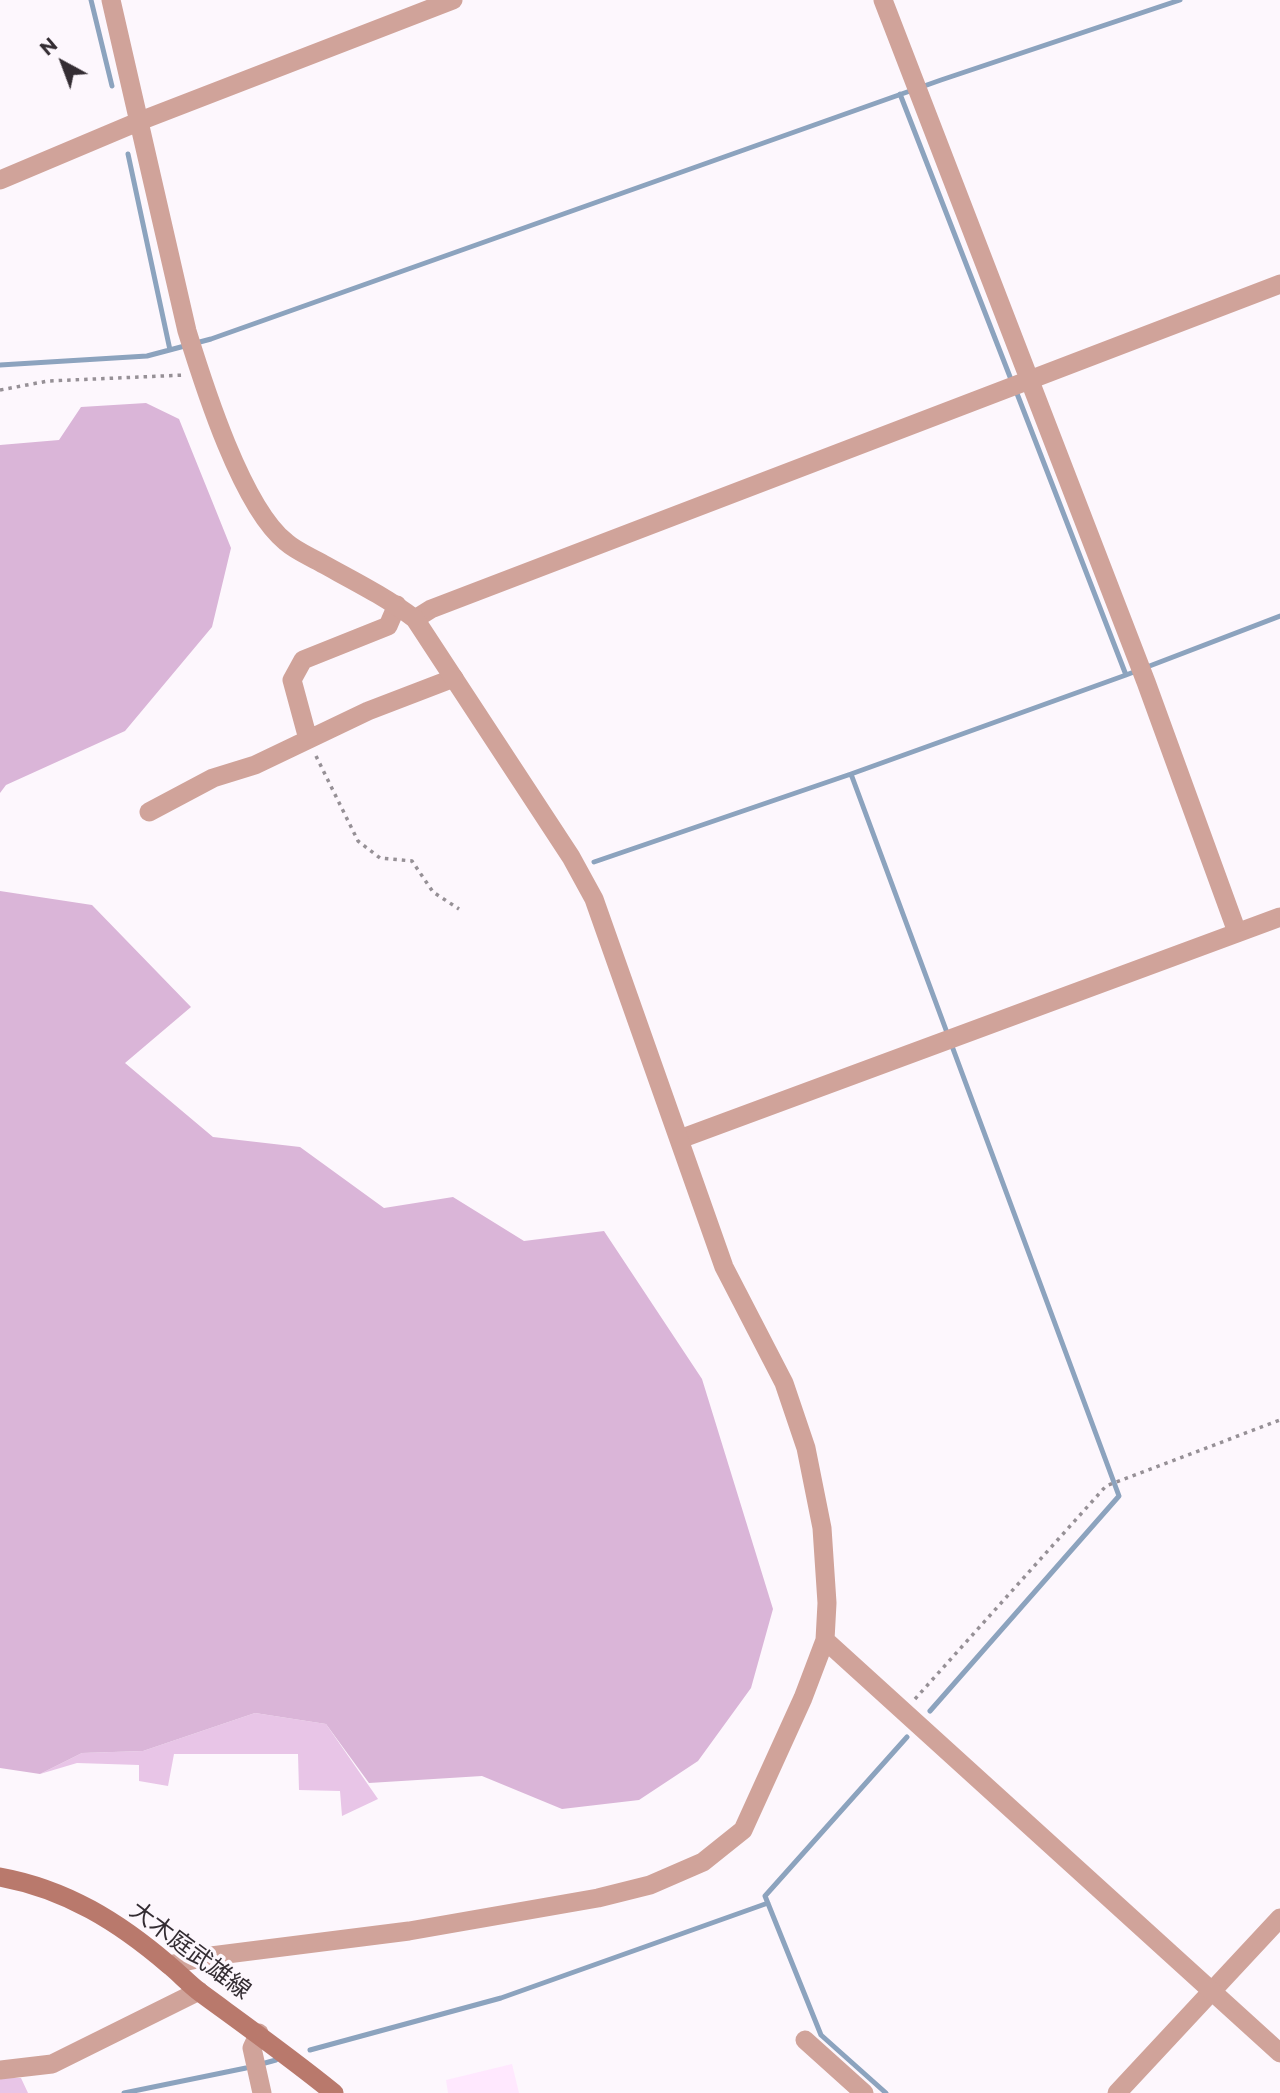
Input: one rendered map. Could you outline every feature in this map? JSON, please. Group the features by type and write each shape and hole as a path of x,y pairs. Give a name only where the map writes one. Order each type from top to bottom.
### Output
{"main road":[{"name":"大木庭武雄線","path":"0,1877 24,1881 82,1902 169,1965 199,1992 258,2033 334,2093"}],"street":[{"path":"111,0 187,331 198,366 250,497 266,524 288,544 397,605 415,619 571,857 594,899 724,1267 784,1383 806,1448 822,1528 827,1603 825,1640 743,1830 703,1863 650,1885 598,1898 409,1931 211,1956 169,1965"},
{"path":"0,180 139,121 453,0"},
{"path":"883,0 922,101 1019,384 1137,659 1237,932"},
{"path":"415,619 431,609 1280,284"},
{"path":"308,739 292,680 303,660 388,626 397,605"},
{"path":"149,812 213,778 255,765 368,711 454,678"},
{"path":"680,1139 1280,916"},
{"path":"825,1640 1280,2053"},
{"path":"1117,2093 1280,1918"},
{"path":"0,2070 52,2064 199,1992"},
{"path":"258,2033 252,2048 262,2093"},
{"path":"805,2040 864,2093"}],"path":[{"path":"0,390 48,381 198,366"},
{"path":"308,739 358,841 380,858 412,861 433,892 459,909"},
{"path":"905,1711 1106,1486 1280,1420"}],"shaded area":[{"path":"146,403 179,419 231,548 212,627 125,731 6,785 0,793 0,445 59,440 81,407"},
{"path":"0,891 92,905 191,1007 125,1063 213,1137 300,1147 384,1208 453,1197 524,1241 604,1231 702,1379 773,1609 751,1688 698,1761 639,1800 562,1809 482,1776 369,1783 326,1724 255,1713 143,1751 82,1753 40,1774 0,1768"},
{"path":"255,1713 326,1724 378,1799 342,1816 340,1791 299,1790 298,1754 174,1754 168,1786 139,1781 139,1765 77,1763 40,1774 82,1753 143,1751"},
{"path":"512,2064 519,2093 448,2093 446,2080"},
{"path":"0,2078 21,2078 28,2093 0,2093"}],"waterway":[{"path":"91,0 112,86"},
{"path":"0,365 147,356 211,339 941,80 1180,0"},
{"path":"900,94 1012,382"},
{"path":"128,154 170,350"},
{"path":"1016,391 1126,675"},
{"path":"930,1711 1119,1496 851,774 1126,675 1280,616"},
{"path":"594,862 851,774"},
{"path":"886,2093 821,2035 765,1896 907,1737"},
{"path":"310,2050 501,1998 768,1903"},
{"path":"265,2063 276,2060"},
{"path":"124,2093 246,2068"}]}
